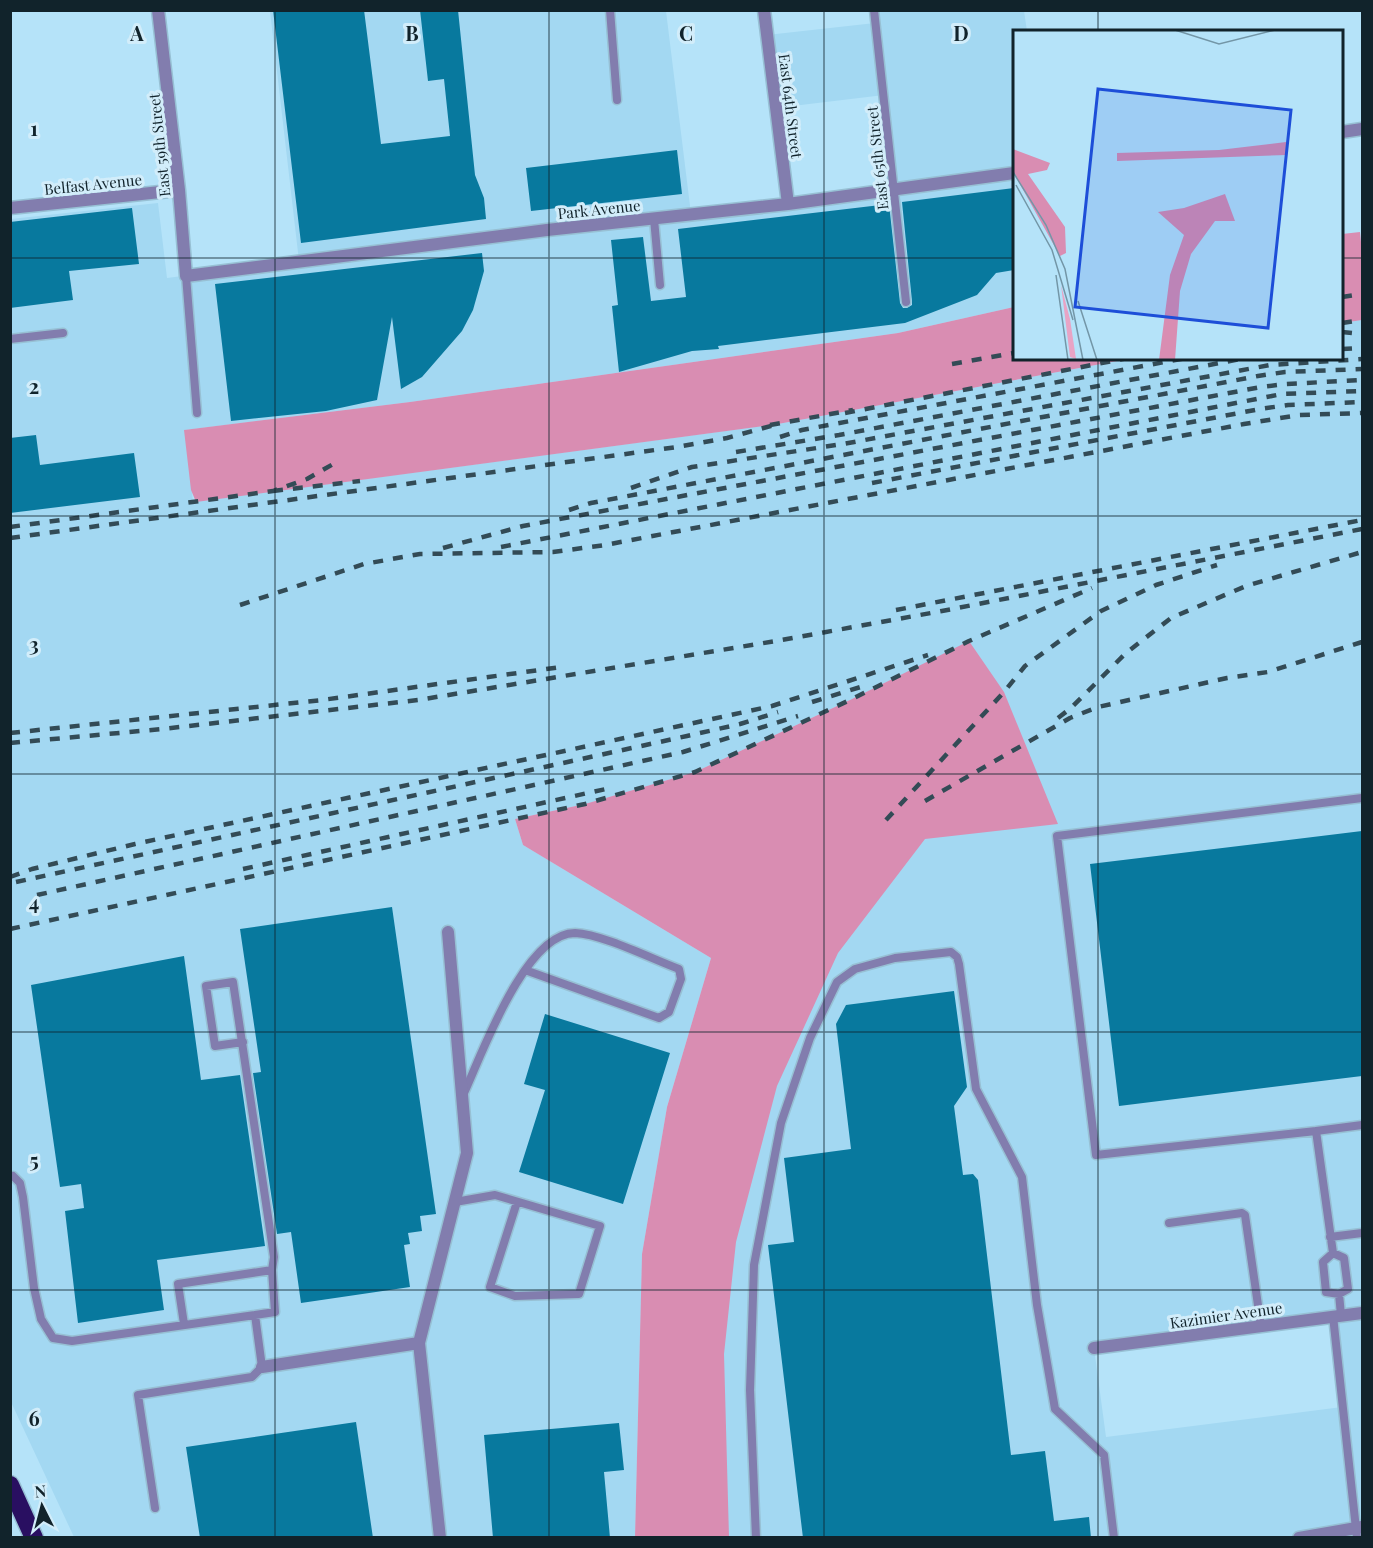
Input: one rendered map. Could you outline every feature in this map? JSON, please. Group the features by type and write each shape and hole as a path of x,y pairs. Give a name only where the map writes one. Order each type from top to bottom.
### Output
{"highway":[{"path":"10,1485 34,1538"}],"street":[{"name":"East 59th Street","path":"158,10 179,190 186,276"},
{"name":"East 64th Street","path":"764,10 788,204"},
{"path":"1343,132 1362,129"},
{"name":"Park Avenue","path":"186,276 537,231 788,204 1013,173"},
{"name":"Belfast Avenue","path":"10,208 179,190"},
{"path":"440,1538 419,1344 467,1153 448,932"},
{"name":"Kazimier Avenue","path":"1094,1348 1362,1312"},
{"path":"262,1367 419,1344"},
{"path":"1299,1538 1358,1531"}],"lane":[{"path":"610,10 617,100"},
{"name":"East 65th Street","path":"874,10 906,302"},
{"path":"654,219 660,285"},
{"path":"186,276 197,413"},
{"path":"10,339 63,333"},
{"path":"1362,798 1056,836 1096,1155 1362,1125"},
{"path":"462,1096 509,993 525,970 552,939 573,933 596,937 679,969 681,979 669,1012 659,1018 525,970"},
{"path":"756,1538 750,1390 754,1265 782,1123 810,1038 837,982 855,969 895,958 951,952 957,957 959,964 976,1089 1022,1177 1037,1305 1055,1409 1104,1455 1114,1538"},
{"path":"13,1176 20,1183 23,1197 34,1288 41,1319 53,1338 72,1341 275,1312 272,1270 274,1257 243,1042 233,982 206,986 215,1046 243,1042"},
{"path":"1316,1131 1333,1253"},
{"path":"455,1202 495,1195 600,1226 579,1294 515,1296 490,1287 517,1202"},
{"path":"1169,1223 1242,1213 1245,1215 1261,1326"},
{"path":"1330,1236 1362,1233"},
{"path":"1333,1253 1344,1258 1348,1289 1339,1294 1326,1292 1323,1262 1333,1253"},
{"path":"184,1324 178,1284 272,1270"},
{"path":"1339,1294 1337,1316 1358,1531"},
{"path":"155,1508 138,1395 252,1377 262,1367 255,1315"}],"shaded area":[{"path":"270,11 666,11 691,214 894,189 884,95 776,108 767,35 875,23 874,11 1024,11 1027,30 1013,30 1013,307 898,333 410,402 185,430 193,502 778,424 1123,360 1343,360 1343,323 1362,320 1362,1537 689,1537 698,1216 969,642 695,772 585,804 515,819 523,845 711,958 667,1107 642,1254 635,1537 74,1537 11,1402 11,219 158,203 167,278 299,261","holes":["1333,1316 1342,1407 1106,1437 1094,1348"]},
{"path":"1360,232 1362,320 1343,323 1343,234"},
{"path":"1013,307 1013,360 1123,360 778,424 196,502 191,490 184,430 410,402 898,333"},
{"path":"969,641 1004,692 1058,824 925,839 838,953 777,1086 736,1242 724,1354 729,1537 635,1537 642,1254 667,1107 711,958 523,845 515,819 585,804 695,772 850,700"}],"building":[{"path":"273,10 364,10 381,144 450,136 444,79 428,81 420,10 458,10 475,175 484,198 486,219 301,243"},
{"path":"677,150 682,194 531,211 526,168"},
{"path":"1013,188 1013,270 996,273 977,295 905,323 718,346 719,349 692,351 619,372 612,306 618,305 611,240 643,237 651,301 686,297 678,229 889,204 900,303 903,308 907,308 912,305 912,301 902,202"},
{"path":"132,208 139,264 69,271 73,300 10,308 10,222"},
{"path":"482,253 484,271 473,310 462,331 422,377 401,389 392,317 377,400 326,411 231,421 215,284"},
{"path":"36,435 40,465 134,453 140,497 10,513 10,438"},
{"path":"1362,831 1362,1076 1119,1106 1090,864"},
{"path":"392,907 436,1214 420,1216 422,1231 408,1233 410,1244 404,1245 410,1287 301,1303 291,1232 277,1234 253,1073 261,1072 240,929"},
{"path":"184,956 201,1080 240,1075 265,1246 157,1260 164,1310 78,1323 65,1211 84,1208 81,1184 60,1187 31,985"},
{"path":"954,991 967,1087 954,1106 963,1175 973,1174 978,1180 1011,1455 1045,1451 1054,1521 1089,1517 1091,1538 803,1538 768,1245 794,1242 784,1158 851,1149 836,1024 846,1005"},
{"path":"545,1014 670,1053 623,1204 519,1172 545,1090 524,1084"},
{"path":"356,1422 373,1538 200,1538 186,1447"},
{"path":"619,1423 624,1470 604,1472 610,1538 493,1538 484,1435"}],"railway":[{"path":"1343,297 1362,294"},
{"path":"1343,323 1362,320"},
{"path":"1343,332 1362,334"},
{"path":"1343,349 1362,348"},
{"path":"952,364 1013,353"},
{"path":"631,488 692,467 843,444 1270,365 1362,359"},
{"path":"845,413 1118,360"},
{"path":"780,437 802,430 1175,360"},
{"path":"736,452 839,435 1235,360"},
{"path":"569,510 591,503 1258,376 1285,372 1362,369"},
{"path":"443,548 523,526 1261,387 1362,380"},
{"path":"501,547 1282,394 1362,391"},
{"path":"872,483 1260,409 1288,405 1362,402"},
{"path":"770,425 853,410"},
{"path":"240,605 364,564 420,554 553,552 605,545 1244,424 1299,415 1362,413"},
{"path":"10,538 677,447 727,438 778,424"},
{"path":"10,527 273,491 307,479 335,463"},
{"path":"273,491 360,481"},
{"path":"896,610 1362,520"},
{"path":"10,743 162,729 418,700 942,611 1362,529"},
{"path":"1058,718 1126,653 1171,618 1246,586 1362,552"},
{"path":"886,820 1004,692 1025,666 1101,611 1156,585 1217,565"},
{"path":"10,929 585,804 695,772 850,700 969,641 1092,588"},
{"path":"925,801 1070,718 1098,707 1227,678 1268,672 1362,642"},
{"path":"10,877 32,869 135,844 772,706 928,655"},
{"path":"10,733 322,700 561,667"},
{"path":"812,702 867,685"},
{"path":"16,882 687,736 740,724 778,712"},
{"path":"37,895 683,752 798,716"},
{"path":"243,869 606,789"}]}
